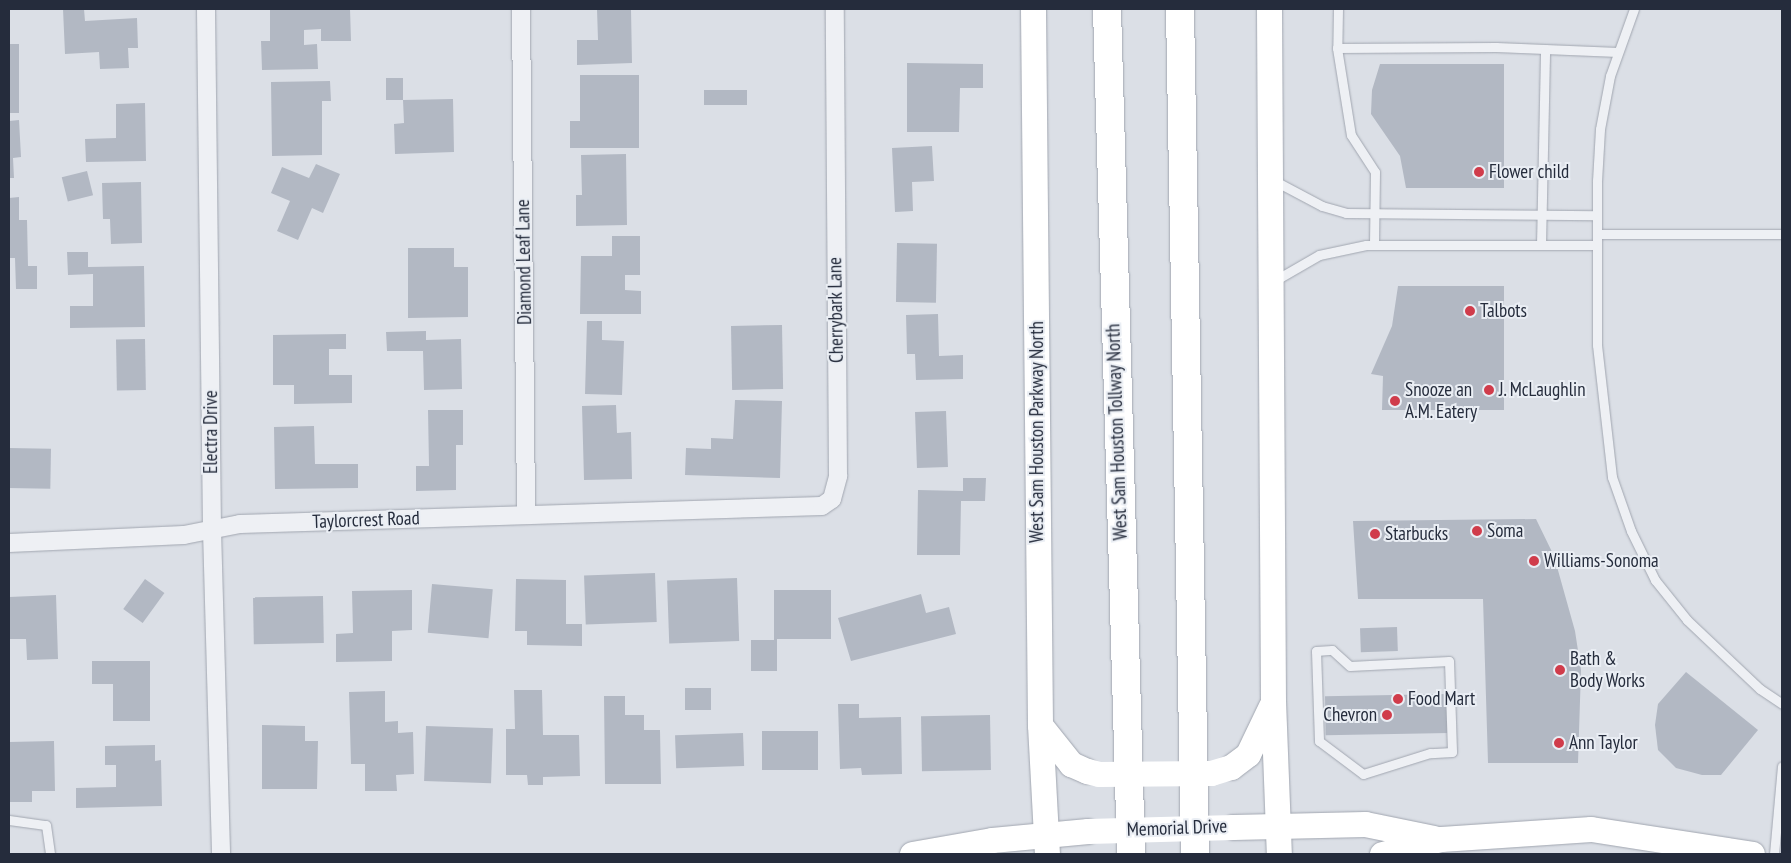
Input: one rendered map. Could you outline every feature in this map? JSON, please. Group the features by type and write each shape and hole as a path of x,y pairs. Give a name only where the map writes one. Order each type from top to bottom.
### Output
{"highway":[{"name":"West Sam Houston Tollway North","path":"1107,9 1131,854"},
{"path":"1180,9 1196,854"}],"main road":[{"name":"West Sam Houston Parkway North","path":"1034,9 1040,725 1046,844"},
{"path":"1269,9 1273,702 1279,854"},
{"path":"1040,725 1072,764 1087,772 1099,774 1211,773 1231,767 1248,754 1273,702"},
{"name":"Memorial Drive","path":"912,854 992,840 1046,844 1088,831 1278,825 1365,824 1441,839"},
{"name":"Memorial Drive","path":"1382,854 1441,839 1591,829 1752,854"}],"street":[{"name":"Electra Drive","path":"206,9 212,530 221,854"},
{"name":"Diamond Leaf Lane","path":"521,9 526,515"},
{"name":"Cherrybark Lane","path":"724,510 822,506 832,499 837,487 835,9"},
{"name":"Taylorcrest Road","path":"9,543 184,535 240,524 724,510"}],"lane":[{"path":"1338,9 1337,48 1351,135 1375,172 1374,245"},
{"path":"1634,9 1618,52 1600,129 1597,215 1597,345 1602,408 1612,477 1631,532 1655,580 1687,620 1760,689 1782,704"},
{"path":"1337,48 1545,49 1618,52"},
{"path":"1541,245 1544,215 1545,49"},
{"path":"1270,178 1322,206 1374,215 1597,215"},
{"path":"1597,234 1782,234"},
{"path":"1271,282 1319,255 1374,245 1597,245"},
{"path":"1332,650 1350,666 1448,661 1452,752 1430,752 1363,774 1335,754 1319,741 1316,651 1332,650"},
{"path":"1774,854 1782,766"},
{"path":"9,820 46,825 50,854"}],"building":[{"path":"63,9 84,9 85,21 137,18 138,48 128,48 129,68 100,69 99,52 65,54"},
{"path":"350,9 351,41 321,41 321,29 304,30 304,45 317,44 318,69 262,70 261,41 270,41 270,10"},
{"path":"597,9 631,9 632,63 577,65 577,40 598,40"},
{"path":"9,44 19,44 19,113 9,113"},
{"path":"907,63 983,64 983,88 960,88 959,132 907,132"},
{"path":"1380,64 1504,64 1504,188 1406,188 1400,156 1371,114 1372,90"},
{"path":"580,75 639,75 639,148 570,148 570,121 580,121"},
{"path":"386,78 403,78 403,100 386,100"},
{"path":"330,81 331,101 322,101 322,155 272,156 271,82"},
{"path":"704,90 747,90 747,105 704,105"},
{"path":"453,99 454,152 395,154 394,124 404,123 403,100"},
{"path":"145,103 146,161 86,162 85,139 116,138 116,104"},
{"path":"19,120 21,157 13,158 14,178 9,178 9,121"},
{"path":"932,146 934,181 912,182 913,211 895,212 892,148"},
{"path":"626,154 627,225 576,226 576,195 582,195 581,155"},
{"path":"316,164 340,174 323,213 312,208 298,240 277,231 290,201 271,193 282,167 309,178"},
{"path":"87,171 93,195 68,202 62,177"},
{"path":"141,182 142,243 111,244 110,219 103,219 102,183"},
{"path":"19,197 19,220 27,220 28,266 37,266 37,289 16,289 15,258 9,258 9,198"},
{"path":"612,236 640,236 640,275 625,275 625,290 641,291 641,314 580,314 581,256 612,256"},
{"path":"897,243 937,244 936,303 896,302"},
{"path":"408,248 454,248 454,267 468,267 468,317 408,318"},
{"path":"67,252 88,252 88,267 144,266 145,327 70,328 70,306 93,306 93,274 68,275"},
{"path":"1398,286 1504,286 1504,410 1382,410 1383,376 1371,374 1392,326"},
{"path":"938,314 939,356 963,355 963,379 916,380 915,354 907,354 906,315"},
{"path":"587,321 602,321 602,340 624,341 622,395 585,394"},
{"path":"782,325 783,389 732,390 731,326"},
{"path":"426,331 426,340 461,339 462,389 424,390 423,351 387,351 386,332"},
{"path":"346,334 346,349 329,349 329,375 352,375 352,403 294,404 294,385 273,385 273,335"},
{"path":"145,339 146,390 117,390 116,340"},
{"path":"735,400 782,401 780,478 685,475 686,448 711,449 711,438 733,439"},
{"path":"616,405 617,433 631,432 632,479 584,480 582,406"},
{"path":"428,410 463,410 463,445 456,445 456,490 416,491 416,466 429,466"},
{"path":"946,411 948,467 917,468 915,412"},
{"path":"314,426 315,464 358,464 358,488 275,489 274,427"},
{"path":"9,448 51,449 50,489 9,488"},
{"path":"963,478 986,478 985,501 961,501 960,555 917,555 918,490 963,491"},
{"path":"1536,519 1554,556 1575,631 1581,670 1578,763 1488,763 1483,599 1358,599 1353,521"},
{"path":"655,573 657,622 586,624 584,575"},
{"path":"737,578 739,641 669,643 667,580"},
{"path":"145,579 164,593 143,623 123,609"},
{"path":"516,579 566,580 566,624 582,624 582,646 527,645 527,631 515,631"},
{"path":"432,584 493,589 488,638 428,633"},
{"path":"412,590 412,630 392,631 392,661 336,662 336,634 353,633 352,591"},
{"path":"774,590 831,590 831,639 777,639 777,671 751,671 751,640 774,640"},
{"path":"921,594 926,613 949,607 956,634 851,661 838,618"},
{"path":"56,595 58,659 27,660 26,639 9,639 9,597"},
{"path":"323,596 324,643 254,644 253,597"},
{"path":"1397,627 1398,651 1361,652 1360,628"},
{"path":"92,661 150,661 150,721 113,721 113,684 92,684"},
{"path":"1686,672 1758,730 1721,775 1702,775 1676,768 1658,750 1655,725 1658,704"},
{"path":"685,688 711,688 711,710 685,710"},
{"path":"514,690 542,690 543,735 579,735 580,776 543,777 543,785 528,785 527,775 506,775 506,729 515,729"},
{"path":"385,691 385,722 398,721 398,733 413,732 414,774 396,775 397,791 365,791 365,764 351,764 349,692"},
{"name":"Chevron","path":"1448,694 1449,733 1326,735 1325,696"},
{"path":"604,696 625,696 625,715 644,715 644,730 660,730 661,784 605,784"},
{"path":"838,704 859,704 859,718 901,717 902,774 862,775 861,768 840,769"},
{"path":"990,715 991,770 922,771 921,716"},
{"path":"262,725 305,726 305,741 318,741 317,789 262,789"},
{"path":"426,726 493,728 491,783 424,781"},
{"path":"762,731 818,731 818,770 762,770"},
{"path":"743,733 744,766 676,768 675,735"},
{"path":"54,741 55,791 32,791 32,802 9,802 9,742"},
{"path":"155,745 155,761 161,760 162,806 76,808 76,788 116,787 116,765 105,765 105,746"}],"place":[{"name":"Flower child","path":"1479,172"},
{"name":"Talbots","path":"1470,311"},
{"name":"J. McLaughlin","path":"1489,390"},
{"name":"Snooze an A.M. Eatery","path":"1395,401"},
{"name":"Soma","path":"1477,531"},
{"name":"Starbucks","path":"1375,534"},
{"name":"Williams-Sonoma","path":"1534,561"},
{"name":"Bath & Body Works","path":"1560,670"},
{"name":"Food Mart","path":"1398,699"},
{"name":"Chevron","path":"1387,715"},
{"name":"Ann Taylor","path":"1559,743"}]}
